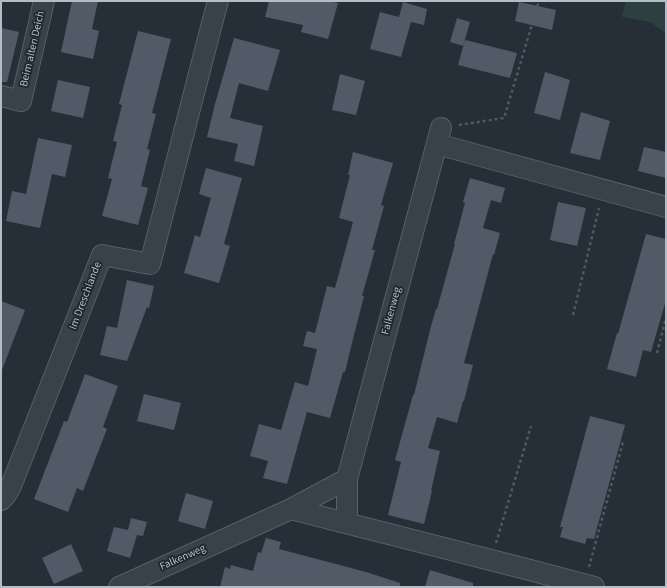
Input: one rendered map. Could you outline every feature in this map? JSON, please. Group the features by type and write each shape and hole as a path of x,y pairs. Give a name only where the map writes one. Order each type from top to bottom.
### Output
{"street":[{"name":"Beim alten Deich","path":"1,96 21,101 44,1"},
{"name":"Im Dreschlande","path":"1,500 11,486 102,255 150,264 218,1"},
{"path":"439,136 610,192 666,206"},
{"name":"Falkenweg","path":"347,523 347,479 439,136"},
{"name":"Falkenweg","path":"119,587 291,509 347,479"},
{"path":"291,509 589,586"}],"path":[{"path":"439,136 504,118 539,1"},
{"path":"573,314 610,192"},
{"path":"657,353 666,318"},
{"path":"491,560 531,426"},
{"path":"589,586 623,442"}],"shaded area":[{"path":"626,1 666,1 666,33 650,22 622,17"}],"building":[{"path":"72,1 98,1 92,29 99,31 93,59 61,52"},
{"path":"269,1 329,1 338,3 328,39 301,32 303,25 265,17"},
{"path":"403,2 427,9 424,25 411,22 401,57 370,49 380,12 399,17"},
{"path":"519,2 556,10 552,30 515,21"},
{"path":"457,18 470,22 463,46 450,42"},
{"path":"1,28 19,32 7,82 1,82"},
{"path":"138,31 171,39 152,113 156,114 147,149 150,150 141,186 148,188 138,225 102,216 112,179 108,178 117,142 113,141 122,105 119,104"},
{"path":"234,38 280,50 268,91 239,83 230,118 263,126 254,166 234,161 238,144 207,137"},
{"path":"465,40 517,53 510,78 458,65"},
{"path":"545,72 570,80 560,120 534,113"},
{"path":"340,74 365,81 356,115 332,110"},
{"path":"58,80 90,87 83,118 51,111"},
{"path":"581,112 610,121 600,160 570,153"},
{"path":"38,138 72,145 65,177 52,174 40,228 6,221 12,191 26,194"},
{"path":"644,147 666,152 666,178 638,171"},
{"path":"353,152 393,163 381,205 384,206 372,250 375,250 362,296 364,296 345,372 343,372 330,418 307,412 287,484 263,478 268,461 250,456 259,424 281,430 295,382 308,386 317,349 303,346 307,331 315,333 327,286 335,288 353,222 339,218 350,175 348,175"},
{"path":"206,168 242,178 224,244 230,246 219,283 184,273 195,235 200,237 211,198 199,194"},
{"path":"470,178 505,188 501,203 491,200 483,228 500,233 464,363 473,365 457,423 437,417 428,448 440,451 424,524 388,515 401,462 395,460 455,244 465,203 463,202"},
{"path":"558,202 586,208 577,246 550,240"},
{"path":"646,234 666,239 666,300 651,352 643,350 636,377 607,369"},
{"path":"127,280 154,286 149,308 147,307 127,361 100,355 107,326 117,328"},
{"path":"1,301 25,310 2,370 1,370"},
{"path":"85,374 118,386 103,427 107,429 83,491 77,488 68,512 34,499 64,421 67,422"},
{"path":"144,394 181,403 174,430 137,421"},
{"path":"590,416 625,425 594,539 587,538 585,544 560,537 563,527 560,527"},
{"path":"186,493 213,501 205,529 178,521"},
{"path":"131,518 147,522 143,536 137,535 130,558 107,551 114,527 128,530"},
{"path":"266,538 281,542 279,549 366,572 400,583 400,587 220,587 225,567 230,569 231,565 253,571 258,552 261,553"},
{"path":"71,544 83,571 54,584 42,558"},
{"path":"430,570 473,583 473,587 425,587"}]}
